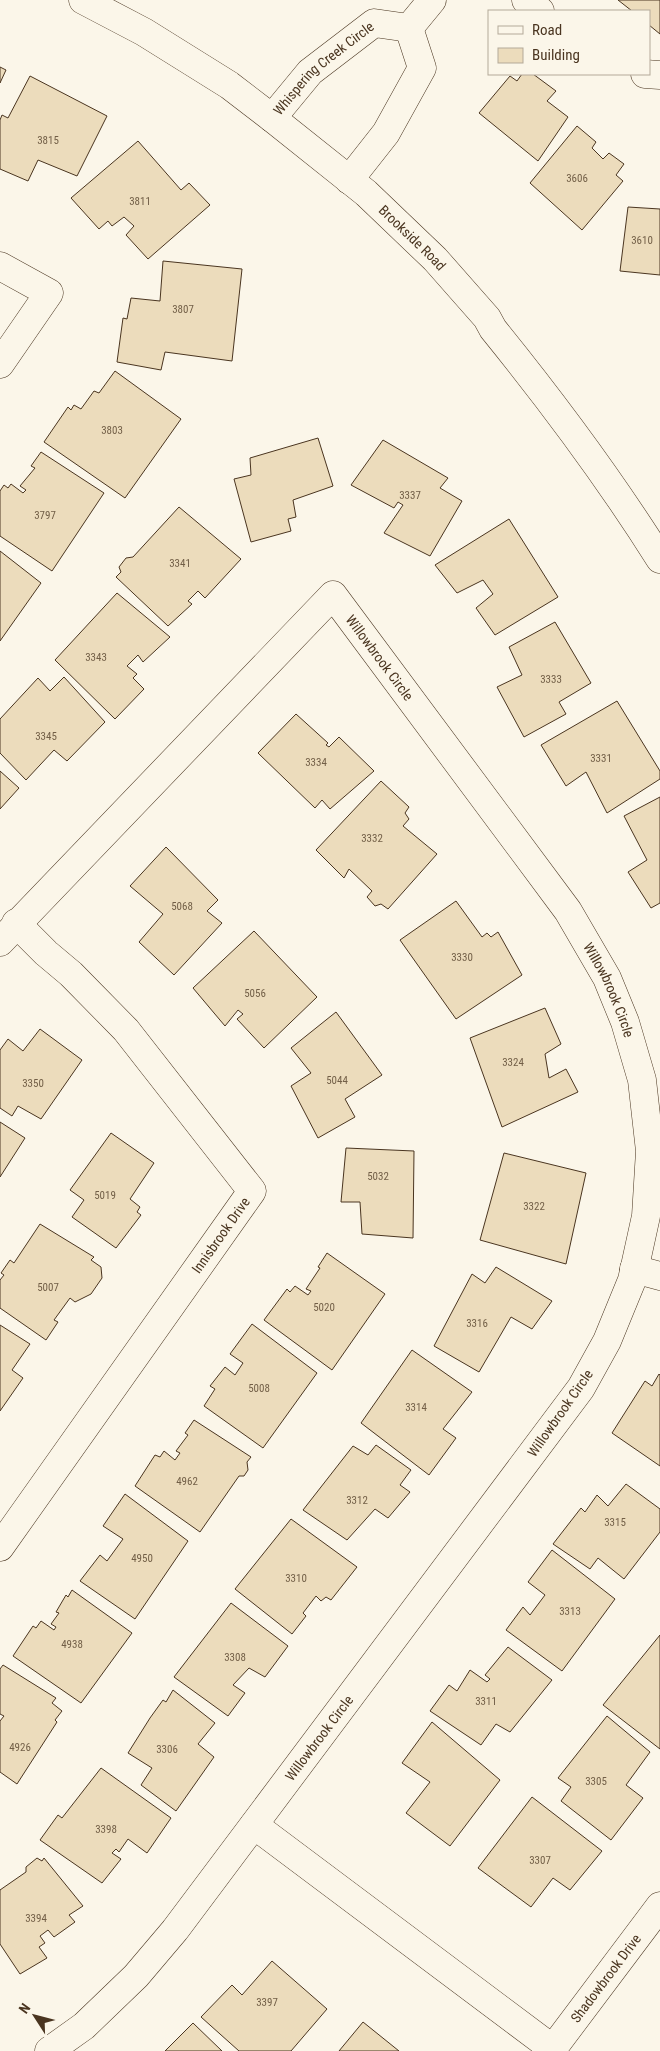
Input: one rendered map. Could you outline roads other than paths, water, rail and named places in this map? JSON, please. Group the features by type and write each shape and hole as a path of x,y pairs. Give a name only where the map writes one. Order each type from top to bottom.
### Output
{"street":[{"name":"Brookside Road","path":"83,0 144,32 228,85 366,194 435,259 487,318 493,329 567,422 627,507 660,559"},
{"path":"349,180 386,133 422,68 409,28 432,0"},
{"path":"526,0 539,10"},
{"name":"Whispering Creek Circle","path":"272,118 310,72 374,23 409,28"},
{"path":"0,266 49,293 0,364"},
{"name":"Willowbrook Circle","path":"8,933 334,595 568,911 607,978 625,1022 642,1080 650,1151 646,1216 632,1280 607,1341 581,1388 175,1930 136,1976 84,2026 49,2051"},
{"name":"Innisbrook Drive","path":"0,1547 252,1191 126,1030 72,974 8,933"},
{"path":"634,1269 660,1276"},
{"path":"254,1825 552,2050"},
{"name":"Shadowbrook Drive","path":"552,2050 660,1906"}]}
